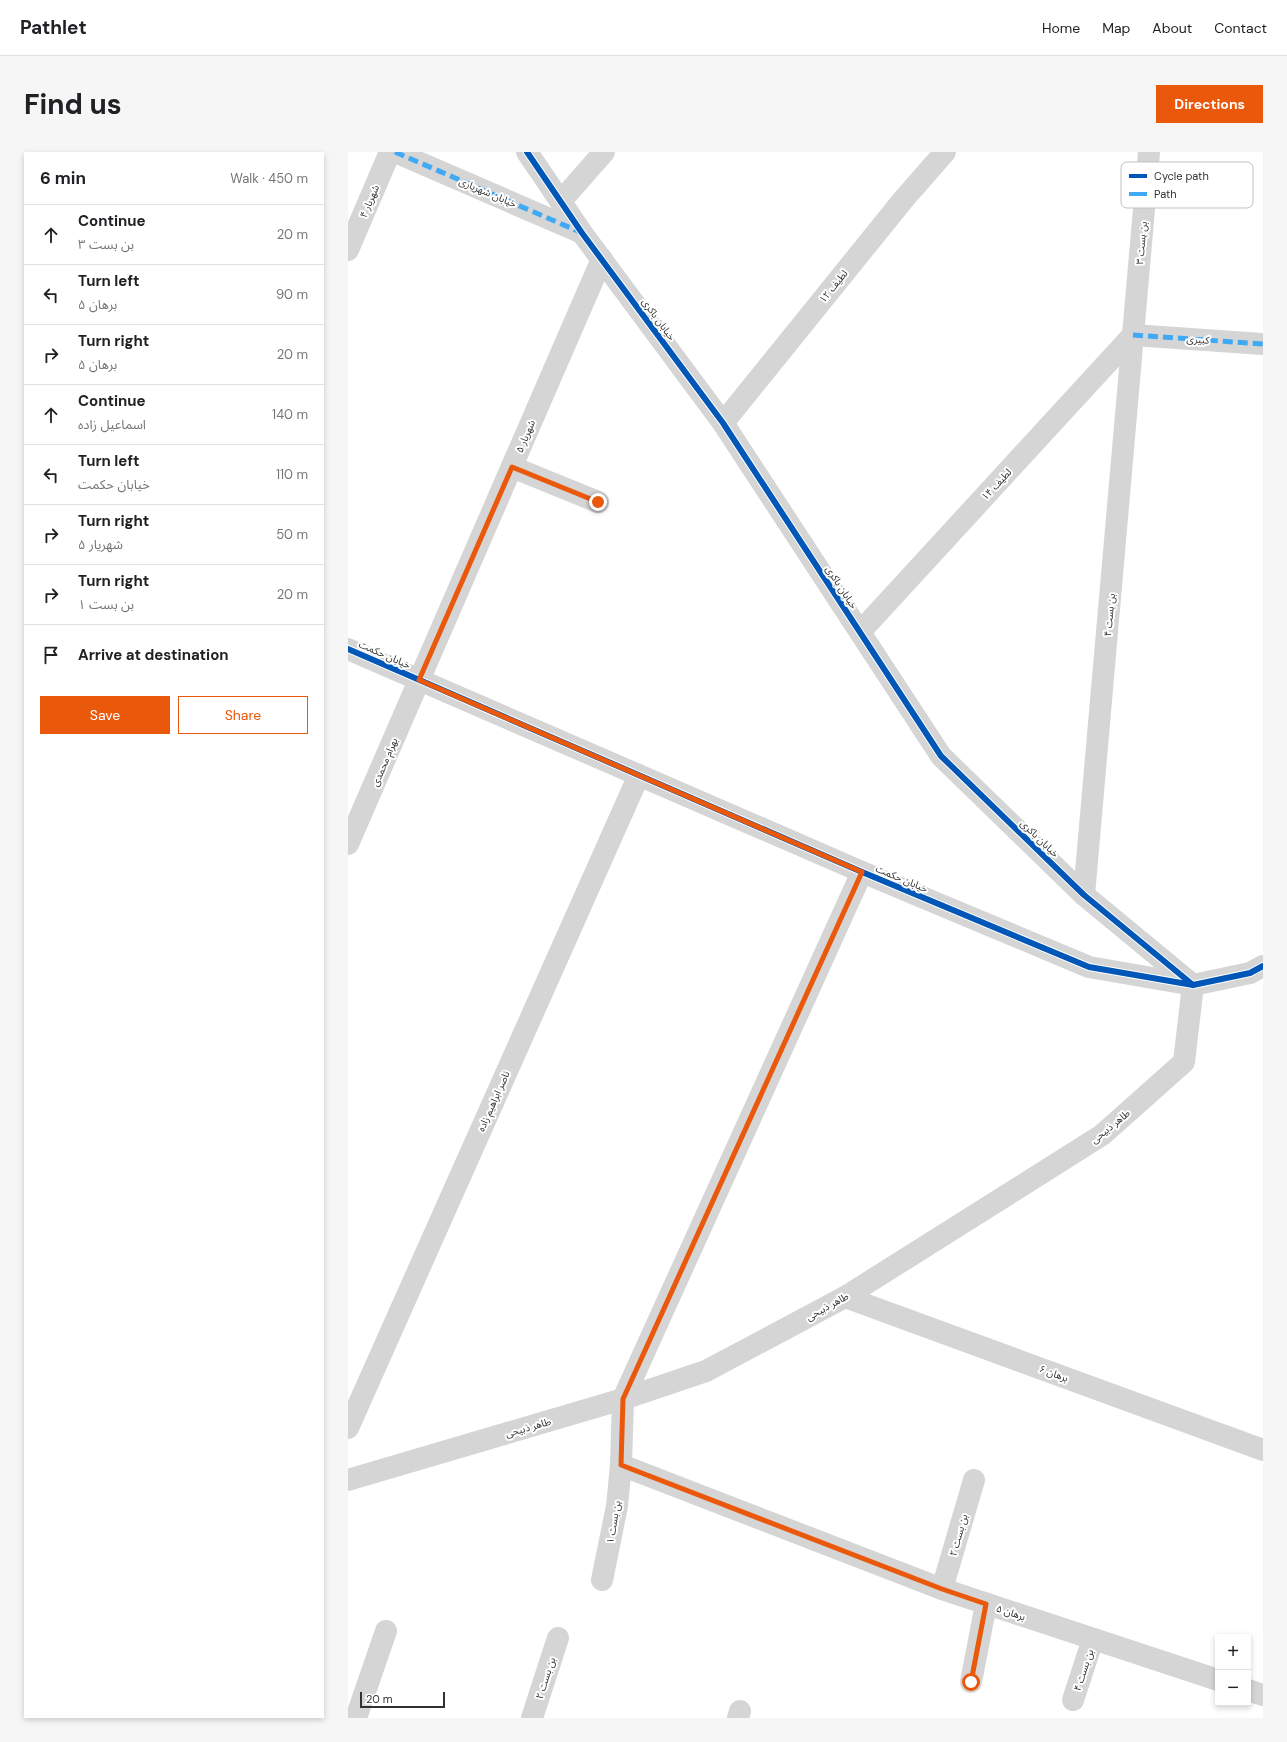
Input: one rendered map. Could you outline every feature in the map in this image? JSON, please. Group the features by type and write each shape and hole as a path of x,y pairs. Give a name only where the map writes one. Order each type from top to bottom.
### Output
{"street":[{"name":"شهریار ۴","path":"348,250 390,152"},
{"name":"خیابان شهریاری","path":"395,152 582,232"},
{"name":"خیابان باکری","path":"527,152 582,232 723,423 942,756 1084,895 1192,985"},
{"path":"560,201 604,152"},
{"name":"لطیف ۱۲","path":"723,423 903,200 945,152"},
{"name":"بن بست ۳","path":"1148,162 1149,152"},
{"name":"بن بست ۳","path":"1133,335 1144,208"},
{"name":"شهریار ۵","path":"419,680 602,259"},
{"name":"کبیری","path":"1133,335 1263,344"},
{"name":"لطیف ۱۴","path":"860,632 1133,335"},
{"name":"بن بست ۴","path":"1084,895 1133,335"},
{"path":"512,467 598,502"},
{"name":"خیابان حکمت","path":"348,649 862,872 1089,967 1192,985"},
{"name":"بهرام محمدی","path":"348,844 419,680"},
{"name":"ناصر ابراهیم زاده","path":"348,1428 639,775"},
{"path":"621,1465 623,1399 862,872"},
{"path":"1192,985 1250,973 1263,966"},
{"name":"طاهر ذبیحی","path":"348,1480 623,1399 706,1371 846,1297 1102,1135 1184,1062 1192,985"},
{"name":"برهان ۶","path":"846,1297 1263,1450"},
{"name":"بن بست ۱","path":"602,1580 617,1506 621,1465"},
{"name":"برهان ۵","path":"621,1465 942,1589 1215,1679"},
{"name":"بن بست ۲","path":"942,1589 974,1480"},
{"path":"971,1682 986,1604"},
{"path":"356,1718 386,1631"},
{"name":"بن بست ۲","path":"532,1718 558,1638"},
{"name":"بن بست ۴","path":"1074,1700 1094,1639"},
{"path":"1251,1691 1263,1695"}],"marked path":[{"path":"395,152 580,232"},
{"path":"1133,335 1263,344"}],"cycle path":[{"path":"527,152 582,233 723,423 941,756 1084,895 1193,985"},
{"path":"348,649 862,872 1089,967 1193,985 1250,973 1263,966"}],"route":[{"path":"598,502 512,467 419,680 862,872 623,1399 621,1465 942,1589 986,1604 971,1682"}]}
